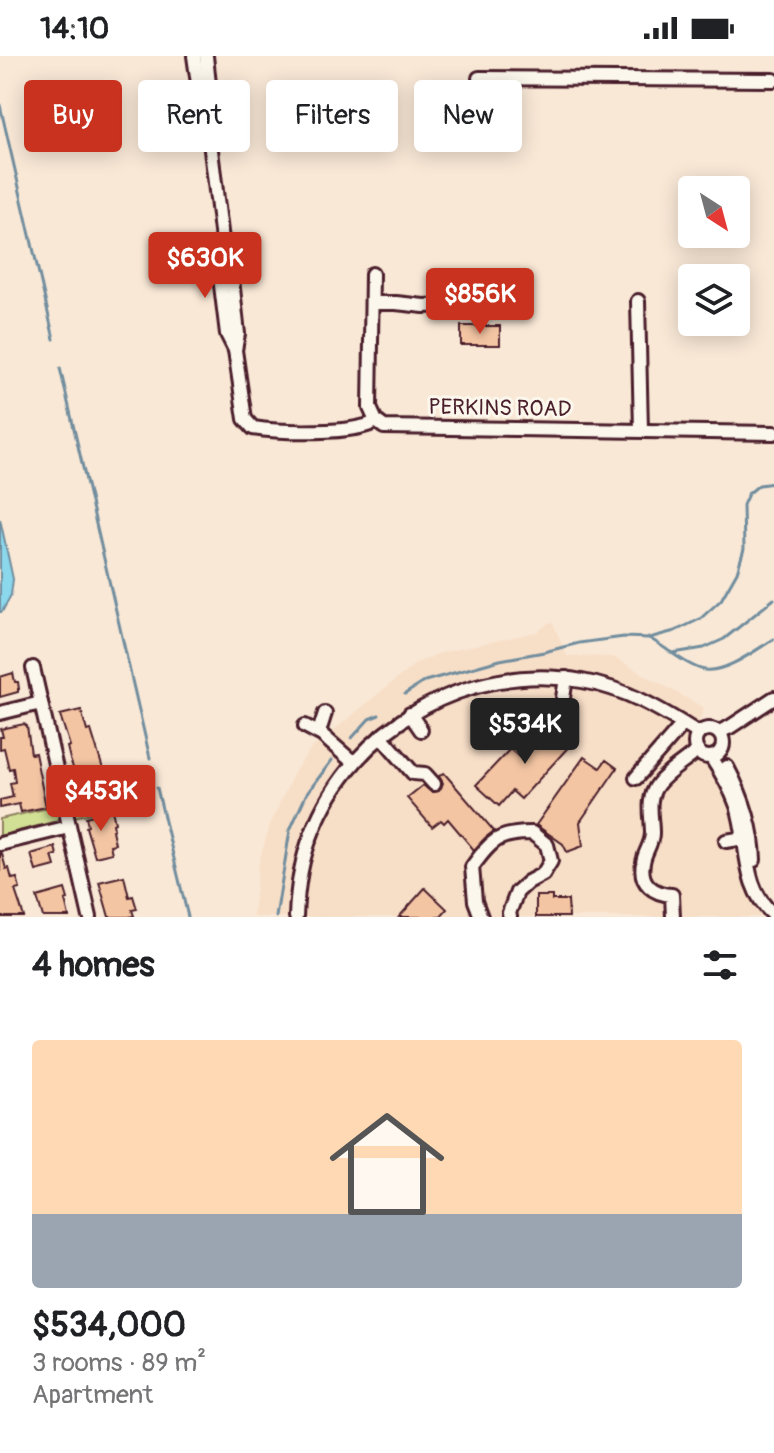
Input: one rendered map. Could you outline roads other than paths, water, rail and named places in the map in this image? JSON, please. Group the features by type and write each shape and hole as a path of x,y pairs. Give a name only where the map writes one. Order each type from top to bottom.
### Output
{"street":[{"path":"194,56 197,80"},
{"path":"206,56 209,80"},
{"path":"479,78 774,80"},
{"path":"211,152 223,248 218,261 227,334 235,350 245,419 253,428 269,431 343,430 370,426 376,421 370,408 372,274"},
{"path":"638,301 641,430"},
{"path":"372,303 424,306 468,304"},
{"name":"PERKINS ROAD","path":"376,421 384,427 774,433"},
{"path":"33,668 90,917"},
{"path":"296,917 299,878 311,835 328,799 354,763 381,736 410,714 451,694 484,683 529,677 566,678 630,694 698,733"},
{"path":"563,698 566,678"},
{"path":"719,732 774,698"},
{"path":"0,713 41,703"},
{"path":"319,732 325,713"},
{"path":"410,714 421,730"},
{"path":"636,778 683,724"},
{"path":"305,726 319,732 354,763"},
{"path":"706,728 719,732 723,745 715,755 706,757 697,751 694,742 698,733 706,728"},
{"path":"381,736 413,773 425,774 434,784"},
{"path":"673,917 672,895 660,894 649,888 643,879 643,863 652,834 651,796 658,784 697,751"},
{"path":"715,755 736,804 751,881 758,897 769,910"},
{"path":"715,755 737,786 747,810 754,839 754,861 769,910"},
{"path":"0,844 69,827"},
{"path":"481,917 475,901 472,867 488,846 509,833 532,833 547,845 551,861 543,874 517,892 510,917"},
{"path":"726,841 744,838"}],"water":[{"path":"0,519 13,579 11,595 2,612 0,612"}],"waterway":[{"path":"0,105 54,339"},
{"path":"60,368 150,758"},
{"path":"405,694 425,681 500,660 579,643 624,637 649,638 675,631 700,619 721,600 737,572 744,549 743,505 748,494 759,485 774,483"},
{"path":"673,653 704,648 724,639 774,599"},
{"path":"649,638 684,661 705,670 732,664 774,639"},
{"path":"352,738 369,719 379,715"},
{"path":"276,917 290,830 306,795 332,760"},
{"path":"157,788 188,917"}]}
